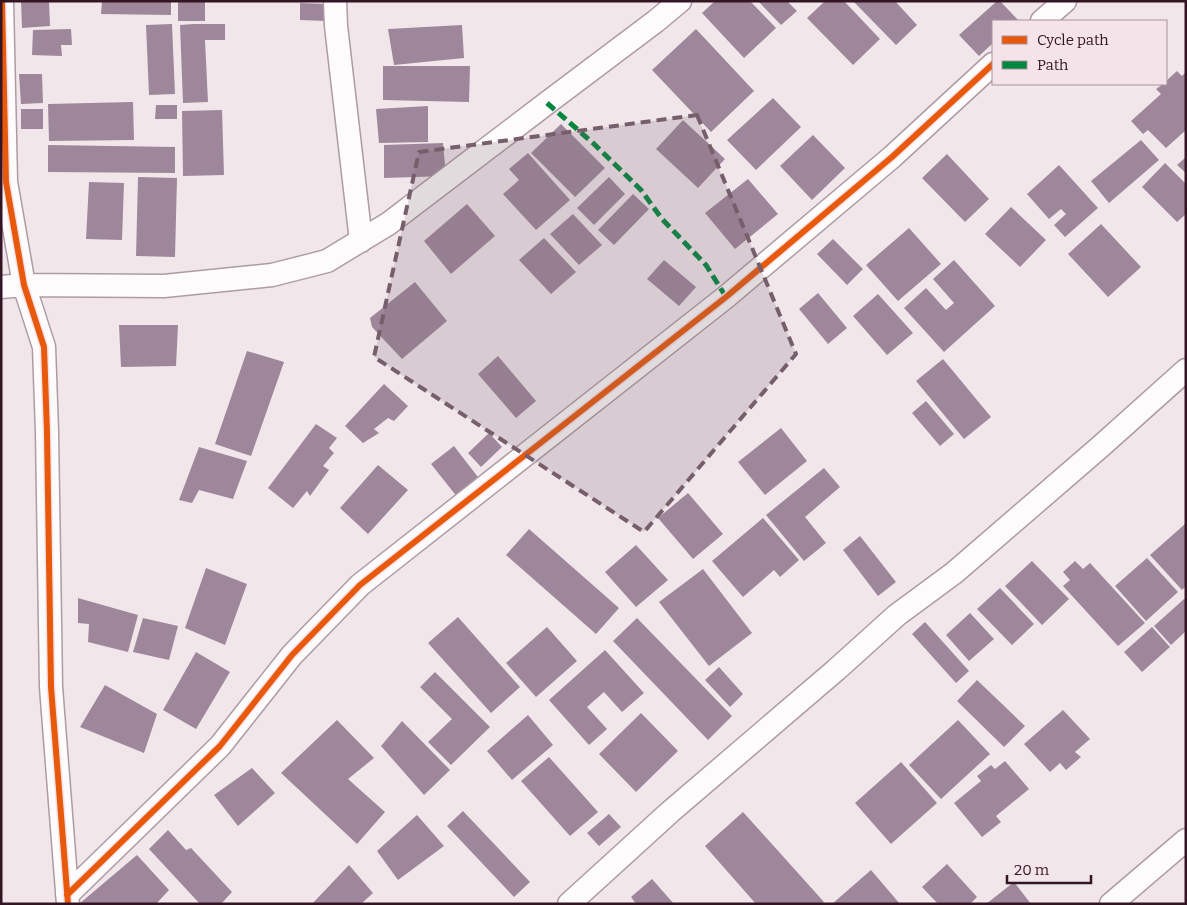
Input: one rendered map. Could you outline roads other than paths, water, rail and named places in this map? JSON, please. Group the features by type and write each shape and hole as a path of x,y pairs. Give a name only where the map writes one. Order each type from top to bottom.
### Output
{"street":[{"path":"2,1 6,182 24,285 44,347 52,686 68,899"},
{"path":"335,1 336,26 360,242"},
{"path":"1,287 24,285 164,286 272,275 327,262 388,224 680,1"},
{"path":"1043,20 1065,1"},
{"path":"68,899 220,746 292,655 360,585 726,297 892,157 992,65"},
{"path":"569,904 677,806 836,670 897,615 954,573 1186,370"},
{"path":"1111,904 1186,840"}]}
